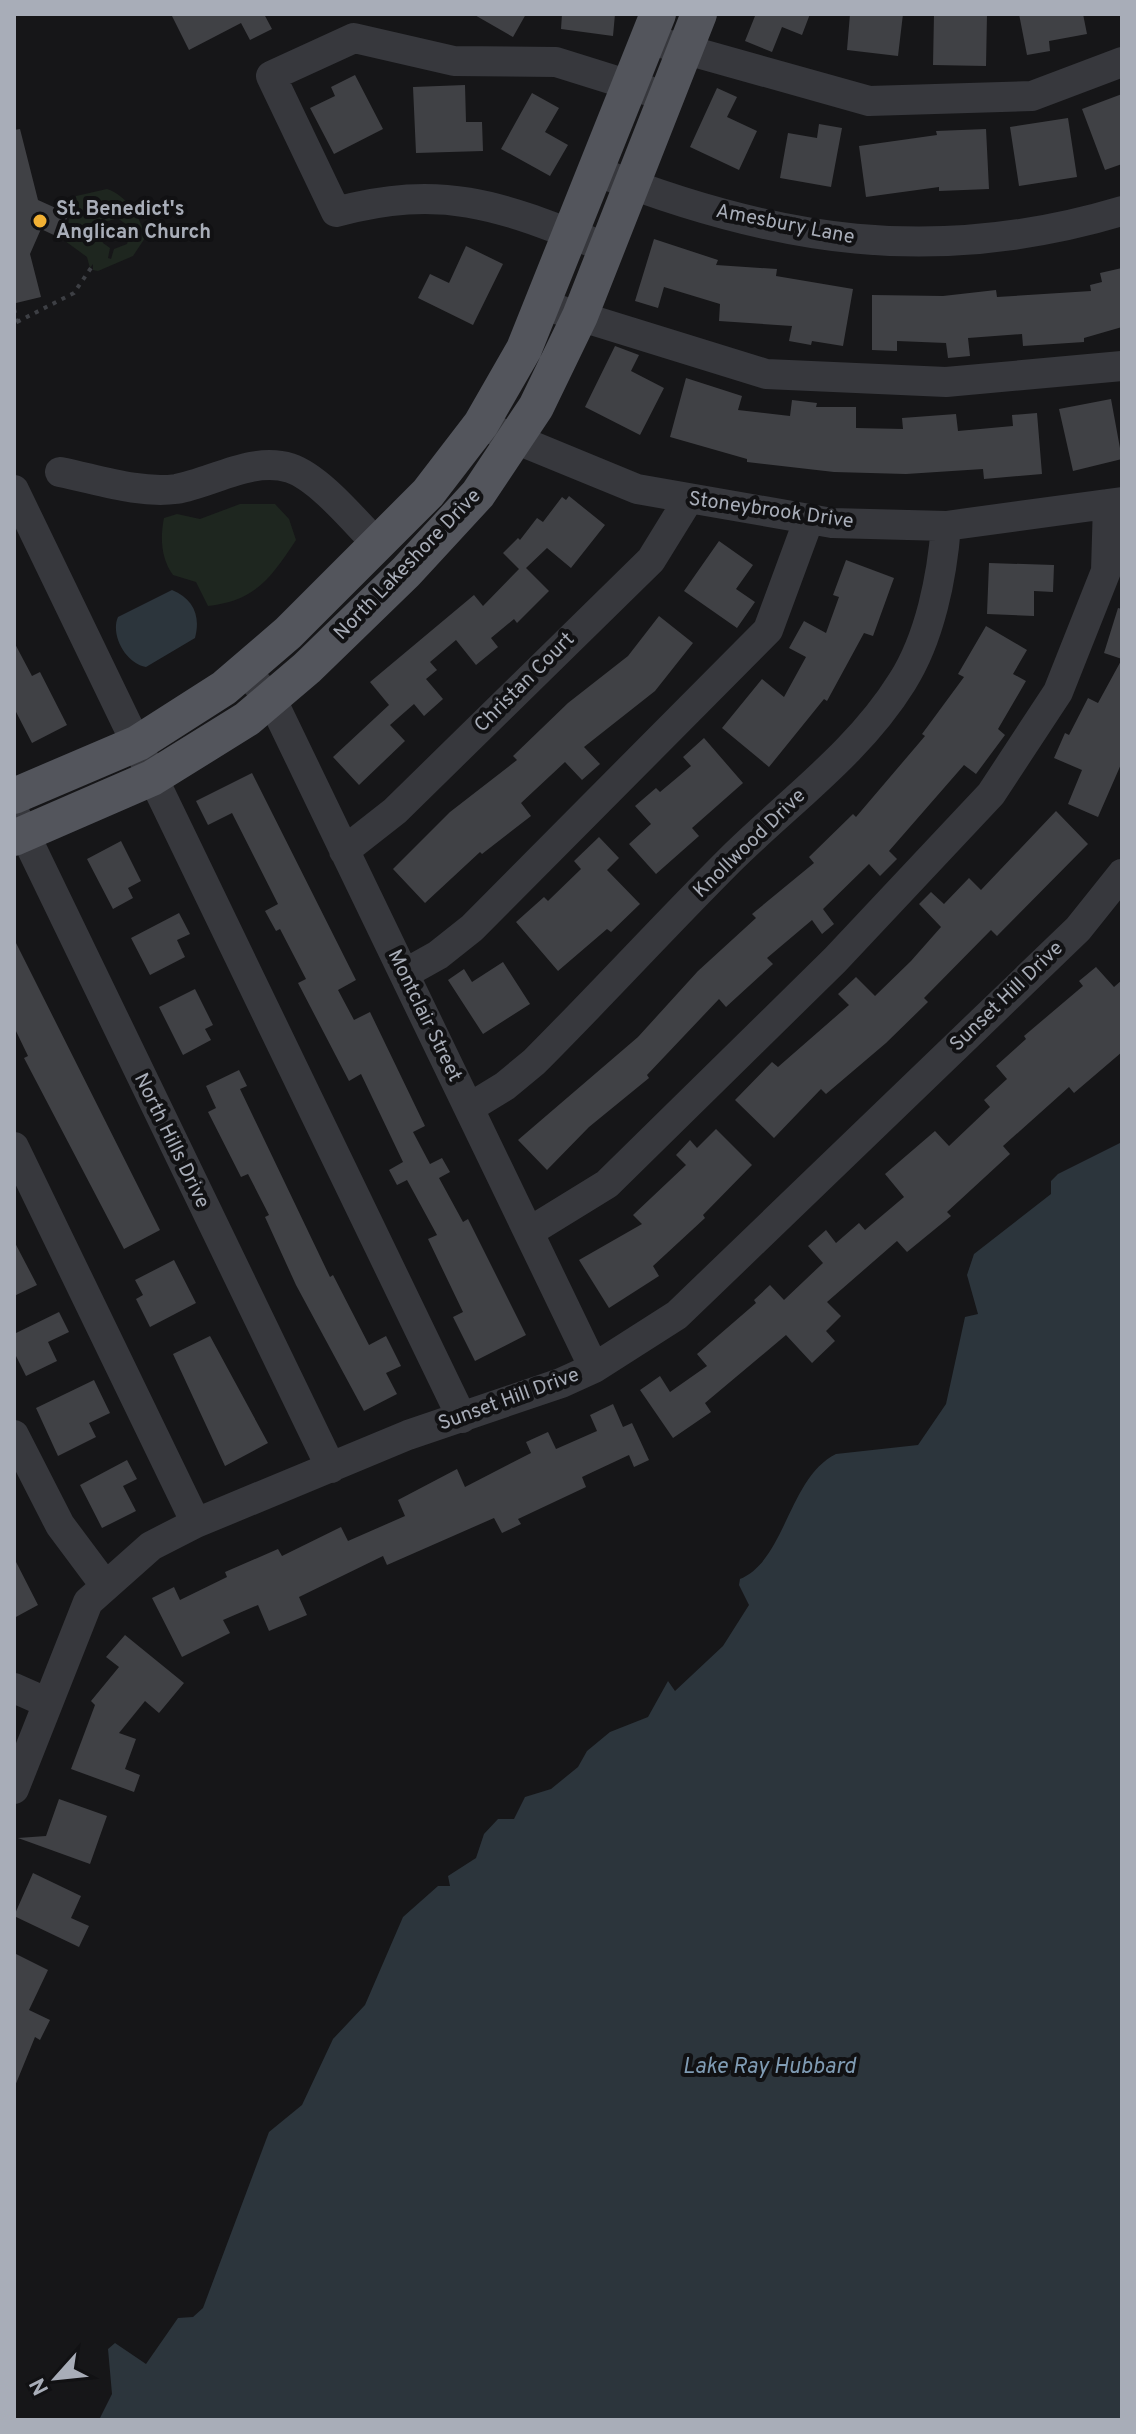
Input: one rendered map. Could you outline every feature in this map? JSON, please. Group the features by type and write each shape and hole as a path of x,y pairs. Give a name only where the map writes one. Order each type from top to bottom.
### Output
{"main road":[{"name":"North Lakeshore Drive","path":"17,828 152,778 209,745 272,700 406,572 470,503 516,440 550,381 580,316 699,14"},
{"name":"North Lakeshore Drive","path":"14,796 138,743 245,671 378,545 428,493 481,424 517,363 543,305 653,26"},
{"path":"378,545 406,572"}],"street":[{"path":"653,26 685,51 869,101 1032,96 1122,62"},
{"path":"607,248 482,202 436,197 367,204 336,212 271,76 354,38 454,61 556,62 668,97"},
{"name":"Amesbury Lane","path":"596,171 705,209 780,229 871,242 964,242 1022,235 1122,211"},
{"path":"543,305 766,374 946,382 1122,366"},
{"name":"Stoneybrook Drive","path":"481,424 637,489 809,519 946,526 1115,503"},
{"path":"60,472 150,489 175,489 263,465 290,468 315,484 378,545"},
{"path":"14,490 462,1418"},
{"name":"Christan Court","path":"344,851 395,811 651,560 688,500"},
{"path":"529,1232 607,1184 835,960 991,794 1063,679 1106,571 1115,503"},
{"path":"404,974 438,955 472,928 768,630 809,519"},
{"name":"Knollwood Drive","path":"469,1108 505,1086 534,1062 728,862 856,742 903,681 926,626 943,556 946,526"},
{"name":"Montclair Street","path":"245,671 272,700 594,1368"},
{"name":"North Hills Drive","path":"17,828 331,1468"},
{"name":"Sunset Hill Drive","path":"14,1789 88,1602 104,1584 151,1546 196,1523 331,1468 561,1383 594,1368 677,1315 1078,929 1122,874"},
{"path":"14,1147 196,1523"},
{"path":"14,1435 60,1525 104,1584"},
{"path":"14,1688 48,1703"}],"path":[{"path":"14,309 16,322 74,293 93,265"}],"shaded area":[{"path":"107,189 121,196 132,208 145,238 133,256 98,271 93,270 93,264 90,268 87,257 61,238 66,226 99,233 103,243 110,248 108,258 111,259 114,249 127,244 129,238 138,240 138,237 130,235 127,225 119,219 121,209 117,208 115,219 104,222 100,229 68,223 76,196"},
{"path":"240,504 275,504 289,519 296,540 270,576 250,593 208,606 196,582 173,575 166,562 162,548 164,518 177,514 200,519"}],"water":[{"path":"172,590 185,598 194,609 197,622 195,638 146,667 139,665 126,655 118,640 118,617"},
{"name":"Lake Ray Hubbard","path":"1122,1142 1122,2420 99,2420 112,2394 108,2349 115,2343 146,2364 178,2318 193,2317 203,2308 269,2132 302,2105 333,2039 365,2005 403,1917 438,1886 450,1886 448,1876 476,1858 484,1834 498,1819 514,1819 525,1797 551,1789 578,1767 587,1751 610,1732 648,1717 668,1681 675,1691 723,1646 749,1605 739,1585 740,1579 755,1569 767,1555 797,1499 820,1465 836,1454 918,1445 946,1404 965,1317 978,1314 967,1275 974,1254 1051,1194 1051,1181 1058,1174"}],"building":[{"path":"171,14 264,14 272,29 250,40 241,23 189,50"},
{"path":"473,14 526,14 513,37"},
{"path":"562,14 615,14 613,36 561,29"},
{"path":"752,14 810,14 802,35 782,27 772,52 745,41 755,16"},
{"path":"850,14 903,14 898,56 847,50"},
{"path":"934,14 987,14 986,66 933,65"},
{"path":"1019,14 1083,14 1087,34 1049,41 1050,51 1027,55"},
{"path":"355,75 383,129 334,154 310,108 335,96 331,87"},
{"path":"465,85 466,122 482,122 483,151 416,153 413,87"},
{"path":"717,88 737,97 727,117 757,131 739,170 690,147"},
{"path":"532,93 559,108 545,132 568,145 550,176 501,149"},
{"path":"1122,94 1122,164 1105,170 1082,109"},
{"path":"1068,118 1077,177 1019,186 1010,127"},
{"path":"819,124 842,128 831,187 780,178 788,133 817,138"},
{"name":"St. Benedict's Anglican Church","path":"20,129 38,200 69,214 58,237 41,229 30,254 41,297 16,303 14,130"},
{"path":"986,129 989,189 939,191 939,187 866,197 859,146 937,135 936,131"},
{"path":"654,239 718,260 716,265 777,269 776,276 853,289 843,346 789,341 792,326 719,321 720,304 664,287 658,308 635,301"},
{"path":"466,246 503,264 473,325 418,298 430,274 449,283"},
{"path":"1122,268 1122,327 1084,338 1084,342 1023,346 1022,334 968,338 970,356 948,358 946,343 897,341 897,351 872,350 872,295 943,296 996,290 997,297 1091,291 1090,285 1102,282 1100,273"},
{"path":"615,346 639,355 631,371 664,388 640,435 585,407"},
{"path":"686,378 742,396 738,410 790,416 792,400 817,403 816,407 856,407 856,428 903,429 902,418 956,414 958,431 1013,426 1012,415 1037,413 1042,474 984,479 983,469 906,474 834,472 747,462 747,459 670,437"},
{"path":"1111,399 1122,459 1073,471 1059,409"},
{"path":"569,496 605,525 571,568 547,548 526,568 549,591 517,623 514,619 491,638 498,647 476,665 456,640 430,662 437,670 426,679 443,699 424,716 414,704 390,725 405,741 359,785 333,757 389,705 370,682 474,595 483,606 519,569 503,553 518,538 520,540 537,518 543,522 562,497 566,500"},
{"path":"719,541 753,565 736,589 755,602 737,628 684,591"},
{"path":"846,560 894,578 873,636 864,633 827,701 824,699 769,767 722,728 762,679 784,697 806,657 789,648 804,621 826,633 839,597 833,595"},
{"path":"989,563 1054,565 1053,592 1034,591 1034,616 987,614"},
{"path":"1118,608 1122,609 1122,659 1104,653"},
{"path":"659,616 693,643 655,691 584,747 600,764 582,780 565,762 521,803 531,816 482,854 480,852 425,903 393,869 450,812 517,760 513,756 568,703 628,656"},
{"path":"986,626 1027,650 1013,674 1026,681 998,729 1005,735 976,774 964,765 889,851 897,859 880,876 869,864 823,909 834,924 822,934 812,920 767,958 773,964 726,1007 719,999 647,1075 649,1078 589,1127 547,1170 518,1140 638,1037 698,971 756,918 752,914 814,863 809,857 853,814 856,817 925,736 922,734 964,677 958,674"},
{"path":"14,642 32,676 40,672 67,725 32,743 14,708"},
{"path":"1122,659 1122,762 1098,817 1068,804 1082,770 1054,758 1065,733 1069,735 1088,698 1098,703"},
{"path":"704,738 743,783 692,828 699,836 656,874 629,844 651,824 635,806 656,788 660,792 691,766 683,757"},
{"path":"252,773 356,980 338,990 354,1020 370,1012 425,1126 413,1132 430,1164 442,1158 450,1172 439,1178 463,1222 468,1219 526,1335 475,1361 453,1317 463,1312 428,1239 437,1235 407,1180 397,1185 389,1170 403,1162 361,1074 349,1081 298,983 306,979 280,929 276,931 265,911 278,904 232,813 208,825 196,801"},
{"path":"1056,811 1088,844 997,936 991,930 924,998 928,1002 886,1043 826,1094 821,1089 774,1138 735,1100 772,1062 778,1067 849,1005 838,994 856,977 875,996 911,961 941,927 919,904 931,892 944,904 969,878 981,890"},
{"path":"599,837 619,858 607,870 640,904 611,932 607,929 558,971 516,922 544,897 548,901 581,869 574,861"},
{"path":"121,841 141,881 128,888 133,898 113,909 87,859"},
{"path":"179,913 190,934 177,940 185,957 150,975 131,938"},
{"path":"14,939 160,1230 124,1249 24,1058 28,1056 14,1027"},
{"path":"503,962 530,1004 483,1034 448,980 464,969 472,982"},
{"path":"1096,967 1114,987 1122,980 1122,1052 1074,1093 1069,1087 1003,1146 1010,1154 947,1212 951,1216 907,1252 897,1241 827,1302 841,1316 826,1331 835,1341 812,1363 786,1335 705,1403 711,1412 673,1438 640,1390 660,1376 670,1392 707,1366 697,1354 756,1303 754,1300 770,1285 784,1300 823,1263 808,1246 826,1230 836,1243 859,1223 865,1230 904,1197 885,1174 935,1131 949,1146 990,1107 984,1100 1007,1079 996,1066 1026,1039 1024,1036 1083,986 1079,981"},
{"path":"195,989 213,1025 205,1029 211,1040 183,1055 159,1007"},
{"path":"239,1070 247,1086 240,1089 330,1277 333,1275 369,1345 386,1336 401,1366 386,1373 397,1394 364,1411 296,1285 265,1217 269,1215 248,1174 241,1177 208,1112 216,1108 206,1086"},
{"path":"716,1129 752,1165 703,1215 705,1218 653,1266 659,1276 609,1308 579,1260 642,1224 633,1215 686,1165 676,1155 690,1140 697,1148"},
{"path":"14,1241 37,1285 14,1296"},
{"path":"174,1260 196,1303 150,1327 136,1299 143,1295 135,1280"},
{"path":"59,1312 69,1332 48,1342 57,1361 26,1376 14,1352 14,1334"},
{"path":"210,1336 268,1443 225,1466 173,1354"},
{"path":"94,1380 110,1413 89,1423 96,1437 58,1456 36,1408"},
{"path":"613,1404 623,1427 632,1423 649,1460 634,1467 629,1455 582,1477 586,1487 518,1519 521,1524 502,1533 494,1518 387,1565 383,1556 299,1597 307,1615 269,1631 258,1605 223,1620 230,1633 182,1657 152,1598 174,1587 180,1600 227,1577 225,1572 278,1549 282,1556 341,1527 348,1541 405,1516 398,1500 457,1469 465,1487 531,1453 526,1442 548,1432 556,1449 597,1431 590,1415"},
{"path":"127,1460 137,1479 123,1486 136,1511 102,1528 80,1485"},
{"path":"14,1558 38,1605 14,1618"},
{"path":"125,1635 184,1683 159,1713 145,1701 119,1733 136,1739 125,1769 140,1775 134,1792 71,1769 95,1705 91,1701 119,1667 106,1657"},
{"path":"59,1799 107,1816 90,1864 18,1838 46,1836"},
{"path":"33,1873 81,1896 71,1918 89,1926 79,1947 14,1916"},
{"path":"14,1953 48,1970 29,2010 50,2020 40,2040 35,2037 15,2086"}],"place":[{"name":"St. Benedict's Anglican Church","path":"40,221"}]}
